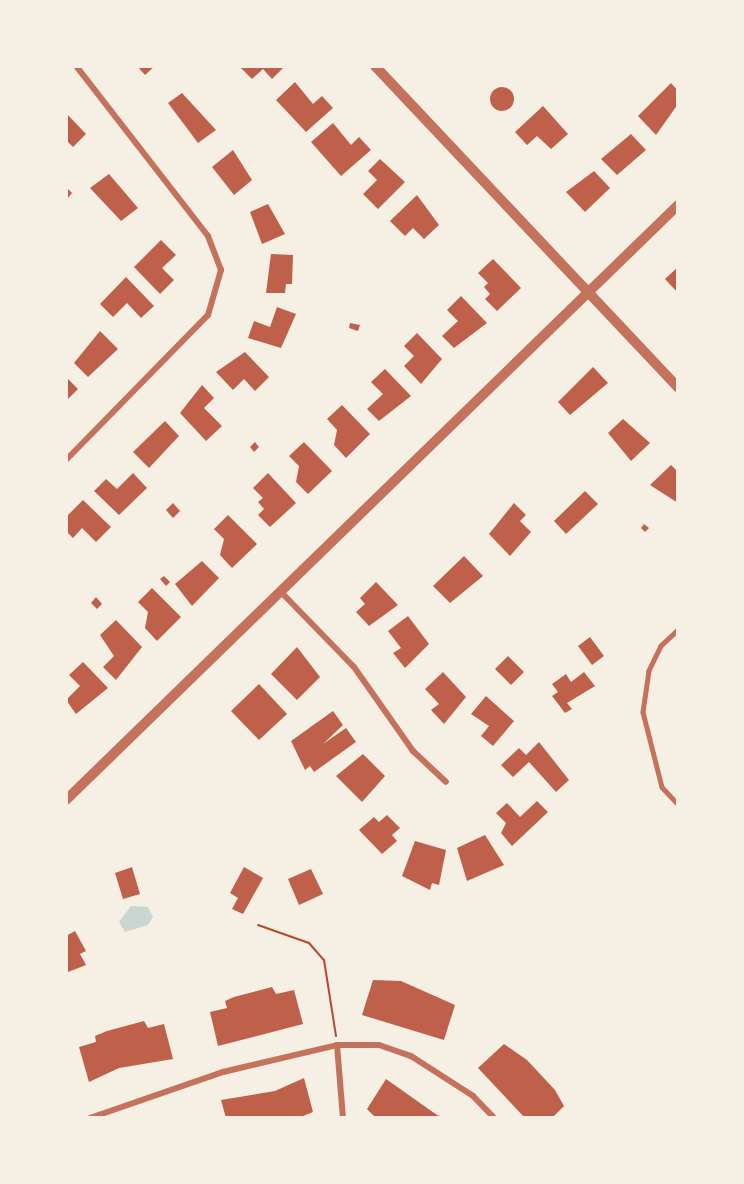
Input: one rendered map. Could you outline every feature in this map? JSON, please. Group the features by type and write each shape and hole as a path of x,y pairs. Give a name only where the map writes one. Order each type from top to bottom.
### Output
{"street":[{"path":"66,460 208,315 221,270 208,236 76,66"},
{"path":"375,66 678,388"},
{"path":"66,800 678,205"},
{"path":"280,591 354,668 413,751 446,782"},
{"path":"90,1118 223,1072 337,1045 379,1045 411,1056 473,1096 494,1118"},
{"path":"337,1045 343,1118"}],"lane":[{"path":"678,630 661,646 649,671 643,712 662,787 678,804"}],"path":[{"path":"258,925 309,942 324,960 337,1045"}],"shaded area":[{"path":"131,906 148,907 153,917 148,925 125,932 119,922"}],"building":[{"path":"137,66 155,66 145,75"},
{"path":"239,66 285,66 272,79 263,69 252,79"},
{"path":"295,82 313,104 322,96 333,108 306,132 276,100"},
{"path":"671,83 678,91 678,104 656,135 638,116"},
{"path":"502,87 511,90 514,99 511,108 502,111 493,108 490,99 493,90"},
{"path":"182,93 216,130 198,143 168,103"},
{"path":"543,106 568,134 551,149 537,136 527,145 515,132"},
{"path":"66,113 86,134 73,147 66,140"},
{"path":"333,123 351,145 359,137 371,150 341,176 311,142"},
{"path":"631,134 646,150 617,175 601,159"},
{"path":"233,150 252,180 234,195 212,167"},
{"path":"380,159 405,182 378,209 363,194 377,180 368,171"},
{"path":"594,171 610,188 585,212 566,192"},
{"path":"109,174 138,208 121,221 90,188"},
{"path":"66,187 72,193 68,198 66,196"},
{"path":"417,195 439,225 424,239 413,228 405,236 390,221"},
{"path":"268,204 285,234 262,244 250,212"},
{"path":"161,240 176,255 162,268 174,280 160,294 134,267"},
{"path":"271,254 293,255 292,284 286,284 285,293 266,293"},
{"path":"493,259 521,288 497,311 485,299 490,294 484,287 488,283 478,273"},
{"path":"678,267 678,293 665,279"},
{"path":"126,277 154,306 141,318 127,303 113,317 100,304"},
{"path":"461,296 487,323 454,348 442,336 458,321 447,310"},
{"path":"277,307 296,314 281,348 248,338 254,321 270,327"},
{"path":"350,323 360,325 358,331 349,328"},
{"path":"100,331 118,349 88,377 74,363"},
{"path":"417,333 442,359 421,384 404,366 414,356 404,346"},
{"path":"245,352 269,377 255,391 244,379 233,390 216,372"},
{"path":"593,367 608,383 570,415 558,402"},
{"path":"385,369 411,396 379,421 367,409 383,394 371,382"},
{"path":"66,377 78,389 66,401"},
{"path":"202,385 214,398 204,408 222,426 206,441 180,413"},
{"path":"342,405 370,434 346,458 334,445 337,430 327,419"},
{"path":"623,419 650,443 631,461 608,433"},
{"path":"165,421 179,436 149,468 133,452"},
{"path":"255,442 259,447 254,452 250,447"},
{"path":"304,442 332,471 308,494 296,482 299,466 289,456"},
{"path":"671,465 678,472 678,503 650,485"},
{"path":"133,473 147,488 119,515 94,491 106,479 117,489"},
{"path":"268,473 296,503 270,527 258,515 264,509 258,502 263,498 253,488"},
{"path":"585,491 598,504 566,534 554,521"},
{"path":"83,500 111,527 96,542 82,528 73,538 66,531 68,515"},
{"path":"173,503 180,511 173,518 166,510"},
{"path":"514,503 526,515 520,521 531,532 510,556 489,534"},
{"path":"228,515 257,544 232,568 220,555 224,539 214,529"},
{"path":"644,524 649,528 645,532 641,528"},
{"path":"464,556 483,576 450,603 433,586"},
{"path":"202,561 219,578 192,606 175,584"},
{"path":"164,576 170,582 166,586 160,579"},
{"path":"376,582 398,605 369,626 356,612 365,604 360,598"},
{"path":"152,588 181,617 157,641 145,628 148,612 138,602"},
{"path":"96,597 102,604 97,609 91,603"},
{"path":"408,616 429,644 405,668 393,653 401,648 388,631"},
{"path":"116,620 142,647 116,680 103,667 114,656 100,635"},
{"path":"590,637 604,656 592,665 578,646"},
{"path":"297,647 320,677 297,700 271,674"},
{"path":"508,656 524,672 511,685 495,669"},
{"path":"83,662 108,688 76,714 66,700 80,686 69,675"},
{"path":"443,672 466,697 444,724 431,710 439,704 425,689"},
{"path":"584,672 595,686 567,703 572,709 565,713 552,696 558,692 552,684 566,674 571,682"},
{"path":"259,684 287,714 259,740 231,711"},
{"path":"486,696 514,721 493,746 481,736 489,726 471,714"},
{"path":"333,711 343,725 323,744 346,728 356,742 314,772 310,766 305,770 291,741"},
{"path":"539,742 569,780 556,792 529,762 513,777 501,765 519,748 526,755"},
{"path":"363,754 385,776 362,802 336,776"},
{"path":"537,801 548,812 512,846 501,833 506,823 496,813 507,803 520,817"},
{"path":"387,815 400,828 392,835 397,841 382,854 359,830 374,817 379,822"},
{"path":"485,835 504,865 467,881 457,848"},
{"path":"415,841 446,850 439,885 432,883 430,890 402,876"},
{"path":"132,867 140,894 123,899 115,873"},
{"path":"244,867 263,878 243,914 232,909 238,898 230,893"},
{"path":"311,869 323,894 299,905 288,879"},
{"path":"75,931 86,951 80,954 86,965 68,972 66,936"},
{"path":"373,980 401,981 455,1005 444,1040 362,1015"},
{"path":"272,987 276,994 294,990 303,1024 218,1046 210,1012 227,1008 225,1001 234,997"},
{"path":"144,1021 148,1028 164,1024 173,1059 119,1068 89,1082 79,1047 96,1042 95,1036 107,1031"},
{"path":"504,1044 527,1060 555,1090 564,1106 552,1118 525,1118 478,1068"},
{"path":"304,1078 313,1112 298,1118 226,1118 221,1100 275,1091"},
{"path":"386,1079 437,1115 448,1118 376,1118 367,1109"}]}
